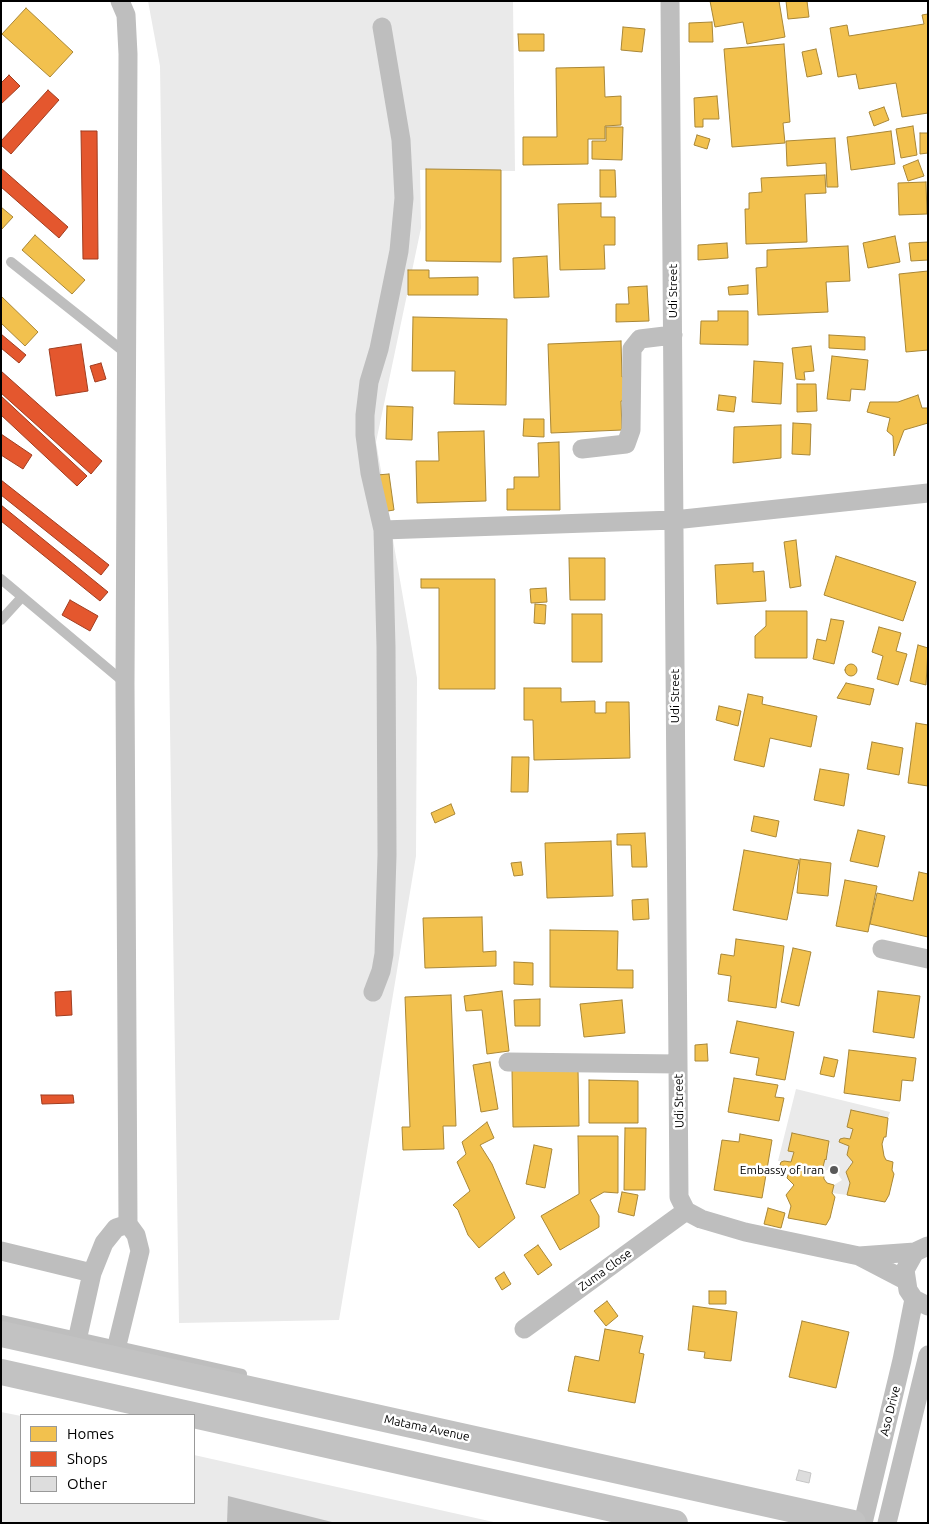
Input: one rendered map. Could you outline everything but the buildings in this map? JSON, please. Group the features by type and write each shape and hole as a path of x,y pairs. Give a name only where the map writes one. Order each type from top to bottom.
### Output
{"main road":[{"name":"Matama Avenue","path":"1,1334 854,1523"},
{"path":"1,1372 189,1414"},
{"path":"195,1415 676,1523"}],"street":[{"path":"117,1345 140,1251 136,1235 128,1224 125,683 128,54 126,15 120,1"},
{"name":"Udi Street","path":"670,1 679,1197 686,1211"},
{"path":"373,992 381,971 384,954 387,855 386,647 383,530 370,473 364,435 364,415 369,382 379,349 399,251 404,198 401,140 382,27"},
{"path":"582,449 626,444 631,430 632,349 640,339 673,335"},
{"path":"383,530 674,520 928,493"},
{"path":"882,949 928,959"},
{"path":"508,1062 678,1064"},
{"path":"686,1211 701,1219 745,1232 858,1256 905,1280 921,1302"},
{"name":"Zuma Close","path":"524,1329 686,1211"},
{"path":"78,1336 92,1273 104,1243 116,1228 128,1224"},
{"path":"858,1256 924,1246"},
{"path":"905,1280 905,1270 924,1246"},
{"path":"1,1251 92,1273"},
{"name":"Aso Drive","path":"863,1523 911,1323 921,1302"},
{"name":"Aso Drive","path":"887,1523 928,1355"}],"lane":[{"path":"12,262 127,354"},
{"path":"1,579 125,683"},
{"path":"1,620 22,597"},
{"path":"1,1320 253,1377"},
{"path":"357,1402 767,1495 779,1506"}],"shaded area":[{"path":"148,1 513,1 515,171 420,170 421,228 376,442 417,678 416,856 339,1320 179,1323 160,66"},
{"path":"796,1089 890,1112 888,1118 851,1110 847,1127 853,1129 850,1139 843,1138 839,1142 849,1146 847,1155 853,1162 846,1172 850,1183 847,1195 832,1193 834,1185 842,1180 833,1167 825,1171 823,1167 830,1146 829,1141 792,1133 788,1150 794,1152 791,1162 778,1161"},
{"path":"1,1412 20,1416 20,1504 195,1504 195,1455 498,1523 1,1523"},
{"path":"228,1496 336,1523 227,1523"}],"place":[{"name":"Embassy of Iran","path":"834,1170"}]}
